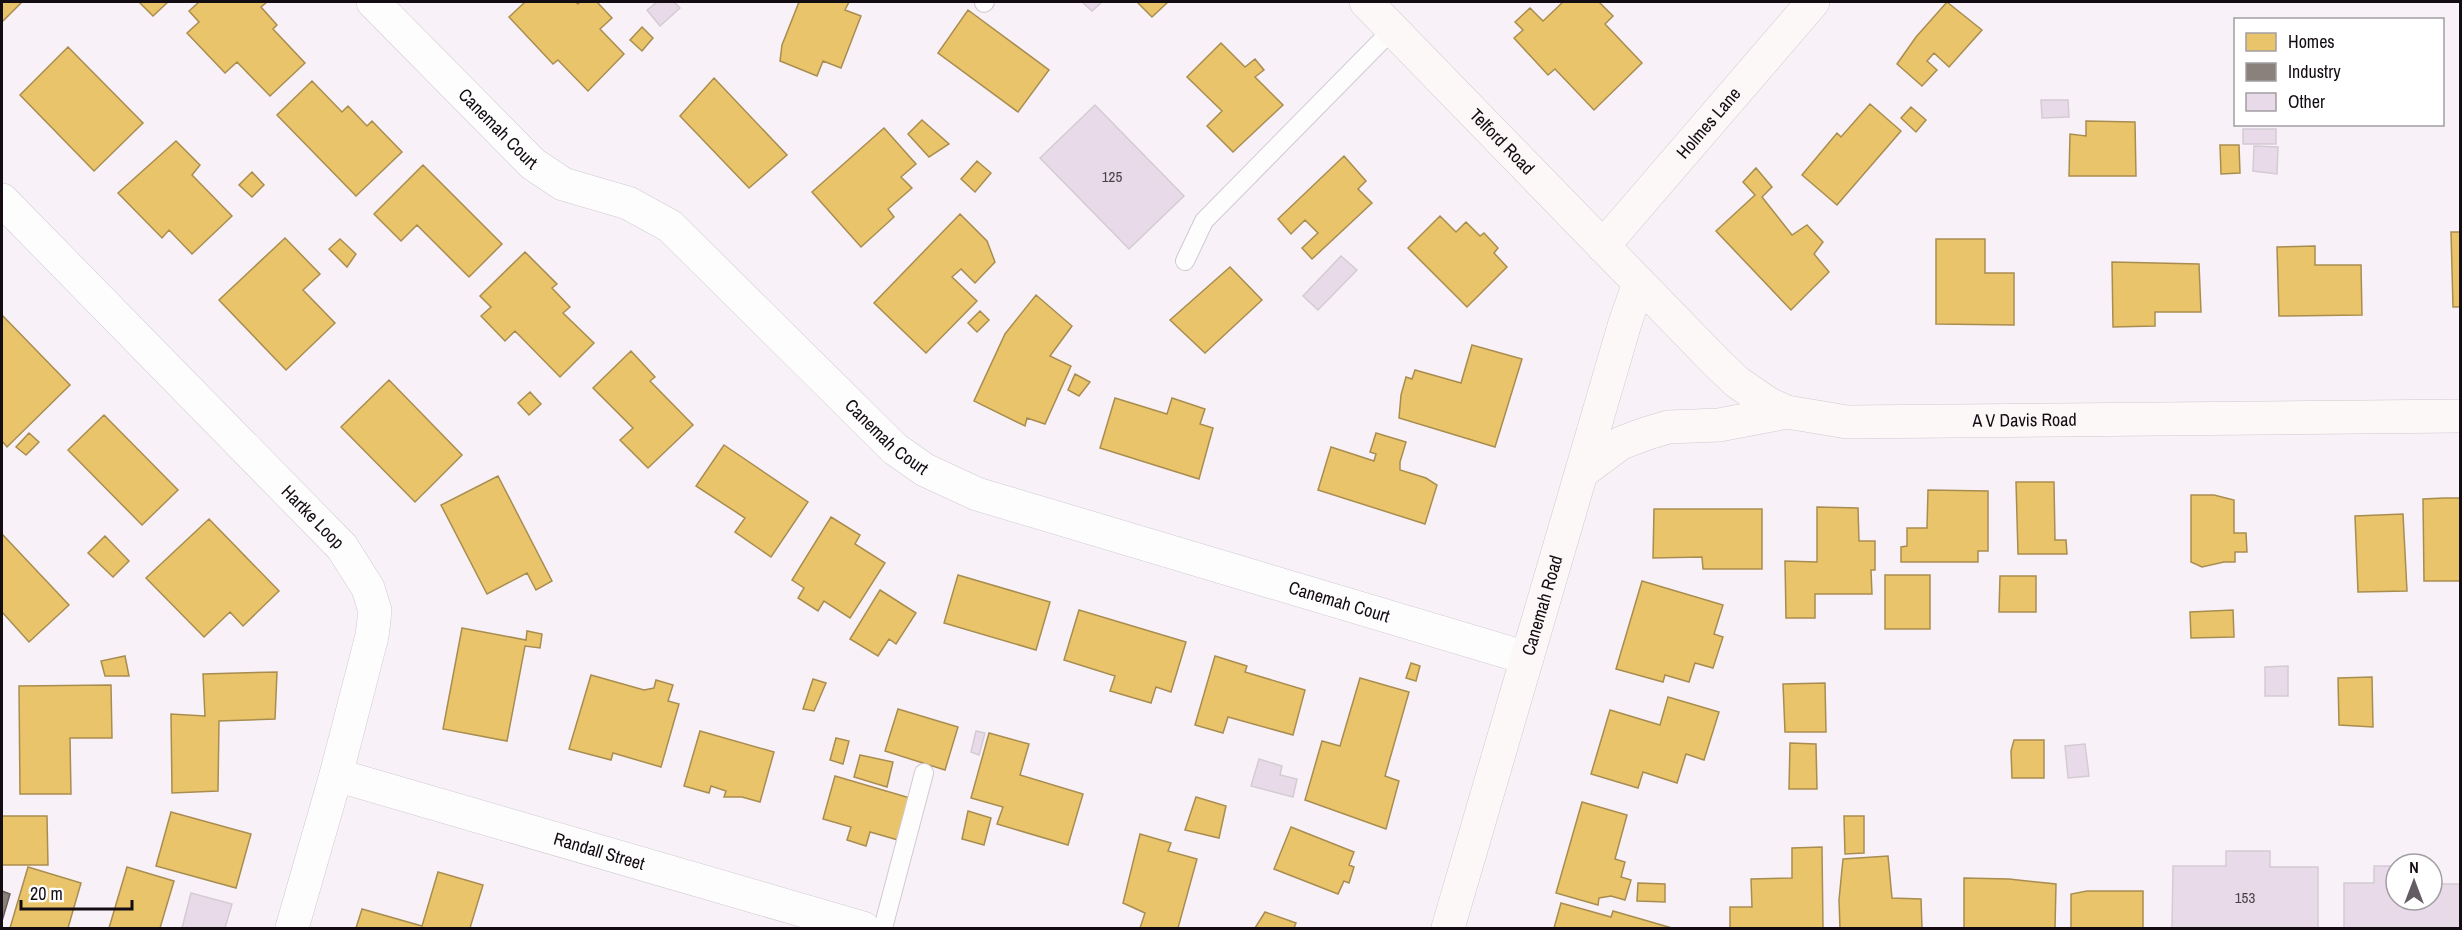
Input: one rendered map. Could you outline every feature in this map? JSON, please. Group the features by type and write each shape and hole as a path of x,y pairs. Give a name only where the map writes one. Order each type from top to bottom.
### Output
{"street":[{"name":"Canemah Court","path":"374,2 533,165 563,184 628,203 670,226 895,449 925,470 978,494 1527,658"},
{"name":"Telford Road","path":"1366,2 1639,283"},
{"name":"Holmes Lane","path":"1603,246 1813,2"},
{"name":"Hartke Loop","path":"2,200 342,547 368,588 375,611 372,636 336,775 292,928"},
{"name":"Canemah Road","path":"1448,928 1625,323 1639,283"},
{"name":"A V Davis Road","path":"1639,283 1737,382 1769,404 1787,412 1847,422 2460,416"},
{"path":"1582,472 1621,443 1644,434 1668,427 1719,425 1787,412"},
{"name":"Randall Street","path":"336,775 863,928"}],"lane":[{"path":"1185,261 1204,221 1393,29"},
{"path":"883,928 924,773"}],"building: Homes":[{"path":"2,2 22,2 2,22"},
{"path":"139,2 168,2 153,16"},
{"path":"199,2 267,2 261,7 277,25 273,29 305,63 270,96 237,62 225,73 187,33 199,22 189,11"},
{"path":"525,2 575,2 578,4 597,2 612,18 600,29 624,54 588,91 558,60 553,64 509,17"},
{"path":"799,2 849,2 845,10 861,16 841,68 823,61 817,76 780,61 782,45"},
{"path":"1137,2 1168,2 1152,17"},
{"path":"1563,2 1599,2 1613,16 1605,24 1642,63 1594,110 1555,69 1548,75 1514,38 1523,30 1515,22 1530,8 1543,21"},
{"path":"1947,2 1982,30 1949,67 1934,53 1927,61 1937,70 1922,86 1897,64 1916,37"},
{"path":"968,10 1049,70 1018,112 938,53"},
{"path":"642,27 653,38 642,51 630,40"},
{"path":"1221,43 1245,67 1255,59 1264,70 1255,77 1283,105 1233,152 1207,126 1222,111 1187,77"},
{"path":"68,47 143,123 94,171 20,95"},
{"path":"714,78 787,155 749,188 680,116"},
{"path":"312,81 342,112 348,106 367,126 372,121 402,152 356,196 277,115"},
{"path":"1870,104 1901,131 1837,205 1802,175 1837,133 1841,137"},
{"path":"1911,107 1926,120 1916,132 1901,118"},
{"path":"922,120 949,144 929,157 908,134"},
{"path":"2086,121 2135,122 2136,176 2069,176 2070,134 2086,136"},
{"path":"884,128 916,164 901,177 912,188 888,209 894,217 861,247 812,192"},
{"path":"176,141 200,165 192,175 232,216 192,254 169,230 162,238 118,193"},
{"path":"2220,145 2239,145 2240,173 2221,174"},
{"path":"1344,156 1366,181 1358,189 1372,203 1312,259 1302,248 1318,233 1305,220 1291,234 1278,219"},
{"path":"977,161 991,173 975,192 961,179"},
{"path":"423,165 502,244 469,277 417,225 401,241 374,214"},
{"path":"1756,168 1772,187 1762,197 1792,235 1807,225 1823,242 1814,254 1829,272 1791,310 1716,231 1755,195 1743,182"},
{"path":"252,172 264,185 252,197 239,185"},
{"path":"960,214 987,241 995,262 975,283 961,269 952,277 977,301 926,353 874,303"},
{"path":"1440,216 1456,232 1466,222 1480,236 1484,233 1498,248 1494,253 1507,267 1467,307 1408,248"},
{"path":"2451,232 2460,232 2460,307 2453,307"},
{"path":"285,238 320,274 303,290 335,323 286,370 219,300"},
{"path":"340,239 356,254 347,267 329,249"},
{"path":"1936,239 1985,239 1985,273 2014,273 2014,325 1936,324"},
{"path":"2315,246 2315,265 2361,265 2362,315 2279,316 2277,247"},
{"path":"525,252 557,284 552,288 570,307 563,313 594,343 560,377 515,331 505,341 481,316 491,307 480,296"},
{"path":"2112,262 2199,264 2201,312 2155,312 2155,326 2113,327"},
{"path":"1230,267 1262,300 1205,353 1170,320"},
{"path":"1036,295 1072,326 1050,356 1071,366 1045,424 1027,418 1025,426 974,401 1005,334"},
{"path":"980,311 989,320 977,332 968,323"},
{"path":"2,315 70,385 7,447 2,441"},
{"path":"1472,345 1522,359 1495,447 1399,418 1401,395 1406,377 1412,379 1415,370 1461,383"},
{"path":"631,351 655,377 650,381 693,425 648,468 620,440 633,428 593,388"},
{"path":"1075,374 1090,382 1079,396 1068,390"},
{"path":"389,380 462,455 415,502 341,427"},
{"path":"530,392 541,404 529,415 518,403"},
{"path":"1115,398 1167,414 1172,398 1205,409 1200,424 1213,428 1199,479 1100,448"},
{"path":"104,415 178,490 142,525 68,450"},
{"path":"29,433 39,442 26,455 16,447"},
{"path":"1376,433 1406,442 1400,470 1426,478 1437,485 1425,524 1318,490 1331,447 1374,461 1376,454 1370,452"},
{"path":"724,445 808,502 771,557 735,532 745,518 696,486"},
{"path":"498,476 552,581 536,590 527,573 487,594 441,505"},
{"path":"2016,482 2054,482 2055,540 2066,540 2067,554 2018,554"},
{"path":"1928,490 1988,491 1988,551 1978,551 1978,562 1901,562 1901,547 1907,546 1907,528 1927,528"},
{"path":"2191,495 2214,495 2234,500 2234,533 2246,533 2247,552 2235,552 2235,562 2202,567 2191,562"},
{"path":"2460,498 2460,581 2424,581 2423,499"},
{"path":"1817,507 1858,508 1859,541 1875,541 1875,570 1871,570 1872,594 1815,594 1815,618 1786,618 1785,561 1817,562"},
{"path":"1654,509 1762,509 1762,569 1703,569 1702,557 1653,558"},
{"path":"2403,514 2407,591 2358,592 2355,516"},
{"path":"831,517 860,535 855,544 885,563 850,618 824,601 818,611 798,598 804,588 792,580"},
{"path":"209,519 279,591 243,626 230,612 204,637 146,578"},
{"path":"3,535 69,605 29,642 2,612"},
{"path":"105,536 129,561 113,577 88,553"},
{"path":"958,575 1050,602 1036,650 944,623"},
{"path":"1885,575 1930,575 1930,629 1885,629"},
{"path":"2000,576 2036,576 2036,612 1999,612"},
{"path":"1642,581 1723,605 1714,634 1723,637 1713,668 1695,663 1689,682 1665,675 1663,682 1616,669"},
{"path":"880,590 916,613 896,644 889,639 878,656 850,639"},
{"path":"1079,610 1186,642 1171,692 1156,687 1151,703 1110,691 1115,676 1064,660"},
{"path":"2233,610 2234,637 2191,638 2190,612"},
{"path":"462,628 526,640 527,631 542,634 540,648 525,646 507,741 443,729"},
{"path":"125,656 129,676 105,676 101,661"},
{"path":"1215,656 1247,666 1245,672 1305,690 1293,735 1228,717 1223,733 1195,725"},
{"path":"1411,663 1420,666 1416,681 1406,678"},
{"path":"277,672 275,719 219,721 218,791 172,793 171,714 205,716 203,674"},
{"path":"591,675 644,690 654,688 656,680 673,685 668,701 679,704 661,767 613,753 611,760 569,749"},
{"path":"2372,677 2373,727 2339,725 2338,678"},
{"path":"1360,678 1409,692 1385,776 1399,781 1386,829 1305,800 1322,741 1340,746"},
{"path":"813,679 826,683 814,711 803,709"},
{"path":"1825,683 1826,732 1785,732 1783,684"},
{"path":"111,685 112,738 70,738 71,794 20,794 19,686"},
{"path":"1668,697 1719,712 1704,760 1686,754 1677,783 1643,772 1638,788 1591,774 1610,710 1660,725"},
{"path":"898,709 958,727 945,770 885,751"},
{"path":"700,731 774,752 760,802 742,797 724,797 726,791 711,786 709,793 684,786"},
{"path":"989,733 1029,744 1020,775 1083,794 1068,845 997,824 1003,807 971,798"},
{"path":"836,738 849,741 843,764 830,760"},
{"path":"2014,740 2044,740 2044,778 2012,778 2011,751"},
{"path":"1790,743 1816,744 1817,789 1789,789"},
{"path":"860,755 893,762 887,787 854,777"},
{"path":"835,776 910,798 898,840 870,832 866,846 847,840 851,827 823,819"},
{"path":"1196,797 1226,806 1219,838 1185,830"},
{"path":"1582,802 1627,815 1615,859 1625,862 1621,877 1631,880 1625,900 1611,896 1599,898 1598,905 1556,893"},
{"path":"968,811 991,818 984,845 962,839"},
{"path":"171,812 251,834 236,888 156,866"},
{"path":"2,816 47,816 48,865 2,865"},
{"path":"1844,816 1864,816 1864,853 1845,854"},
{"path":"1291,827 1354,852 1349,865 1354,867 1349,883 1344,881 1338,894 1274,869"},
{"path":"1140,834 1171,843 1168,851 1197,859 1178,928 1140,928 1145,913 1123,903"},
{"path":"1822,847 1823,928 1730,928 1730,907 1752,907 1751,879 1792,878 1792,848"},
{"path":"1888,856 1892,898 1921,899 1922,928 1840,928 1839,900 1843,859"},
{"path":"28,867 81,883 68,928 10,928"},
{"path":"127,867 174,881 160,928 109,928"},
{"path":"438,872 483,885 470,928 356,928 362,909 422,926"},
{"path":"1964,878 2009,879 2056,884 2055,928 1964,928"},
{"path":"1638,883 1665,884 1665,902 1637,901"},
{"path":"2087,891 2143,891 2143,928 2071,928 2071,894"},
{"path":"1561,903 1611,917 1613,911 1672,928 1554,928"},
{"path":"1265,912 1296,923 1294,928 1255,928"}],"building: Industry":[{"path":"2,891 10,894 2,921"}],"building: Other":[{"path":"657,2 674,2 680,8 660,26 647,10"},
{"path":"1082,2 1102,2 1092,11"},
{"path":"2041,100 2068,100 2069,117 2042,118"},
{"path":"1095,105 1184,196 1129,249 1040,158"},
{"path":"2243,129 2276,129 2276,144 2243,144"},
{"path":"2254,146 2278,147 2277,174 2253,171"},
{"path":"1341,256 1357,270 1318,310 1303,296"},
{"path":"2288,666 2288,696 2265,696 2265,667"},
{"path":"976,731 985,733 979,755 971,752"},
{"path":"2085,744 2089,776 2068,778 2065,746"},
{"path":"1259,759 1282,766 1280,775 1297,779 1293,797 1251,786"},
{"path":"2226,851 2270,851 2270,867 2318,867 2318,928 2172,928 2173,866 2226,866"},
{"path":"2374,866 2384,866 2384,912 2444,912 2444,884 2460,884 2460,928 2344,928 2344,883 2374,883"},
{"path":"191,893 232,904 225,928 182,928"}]}
